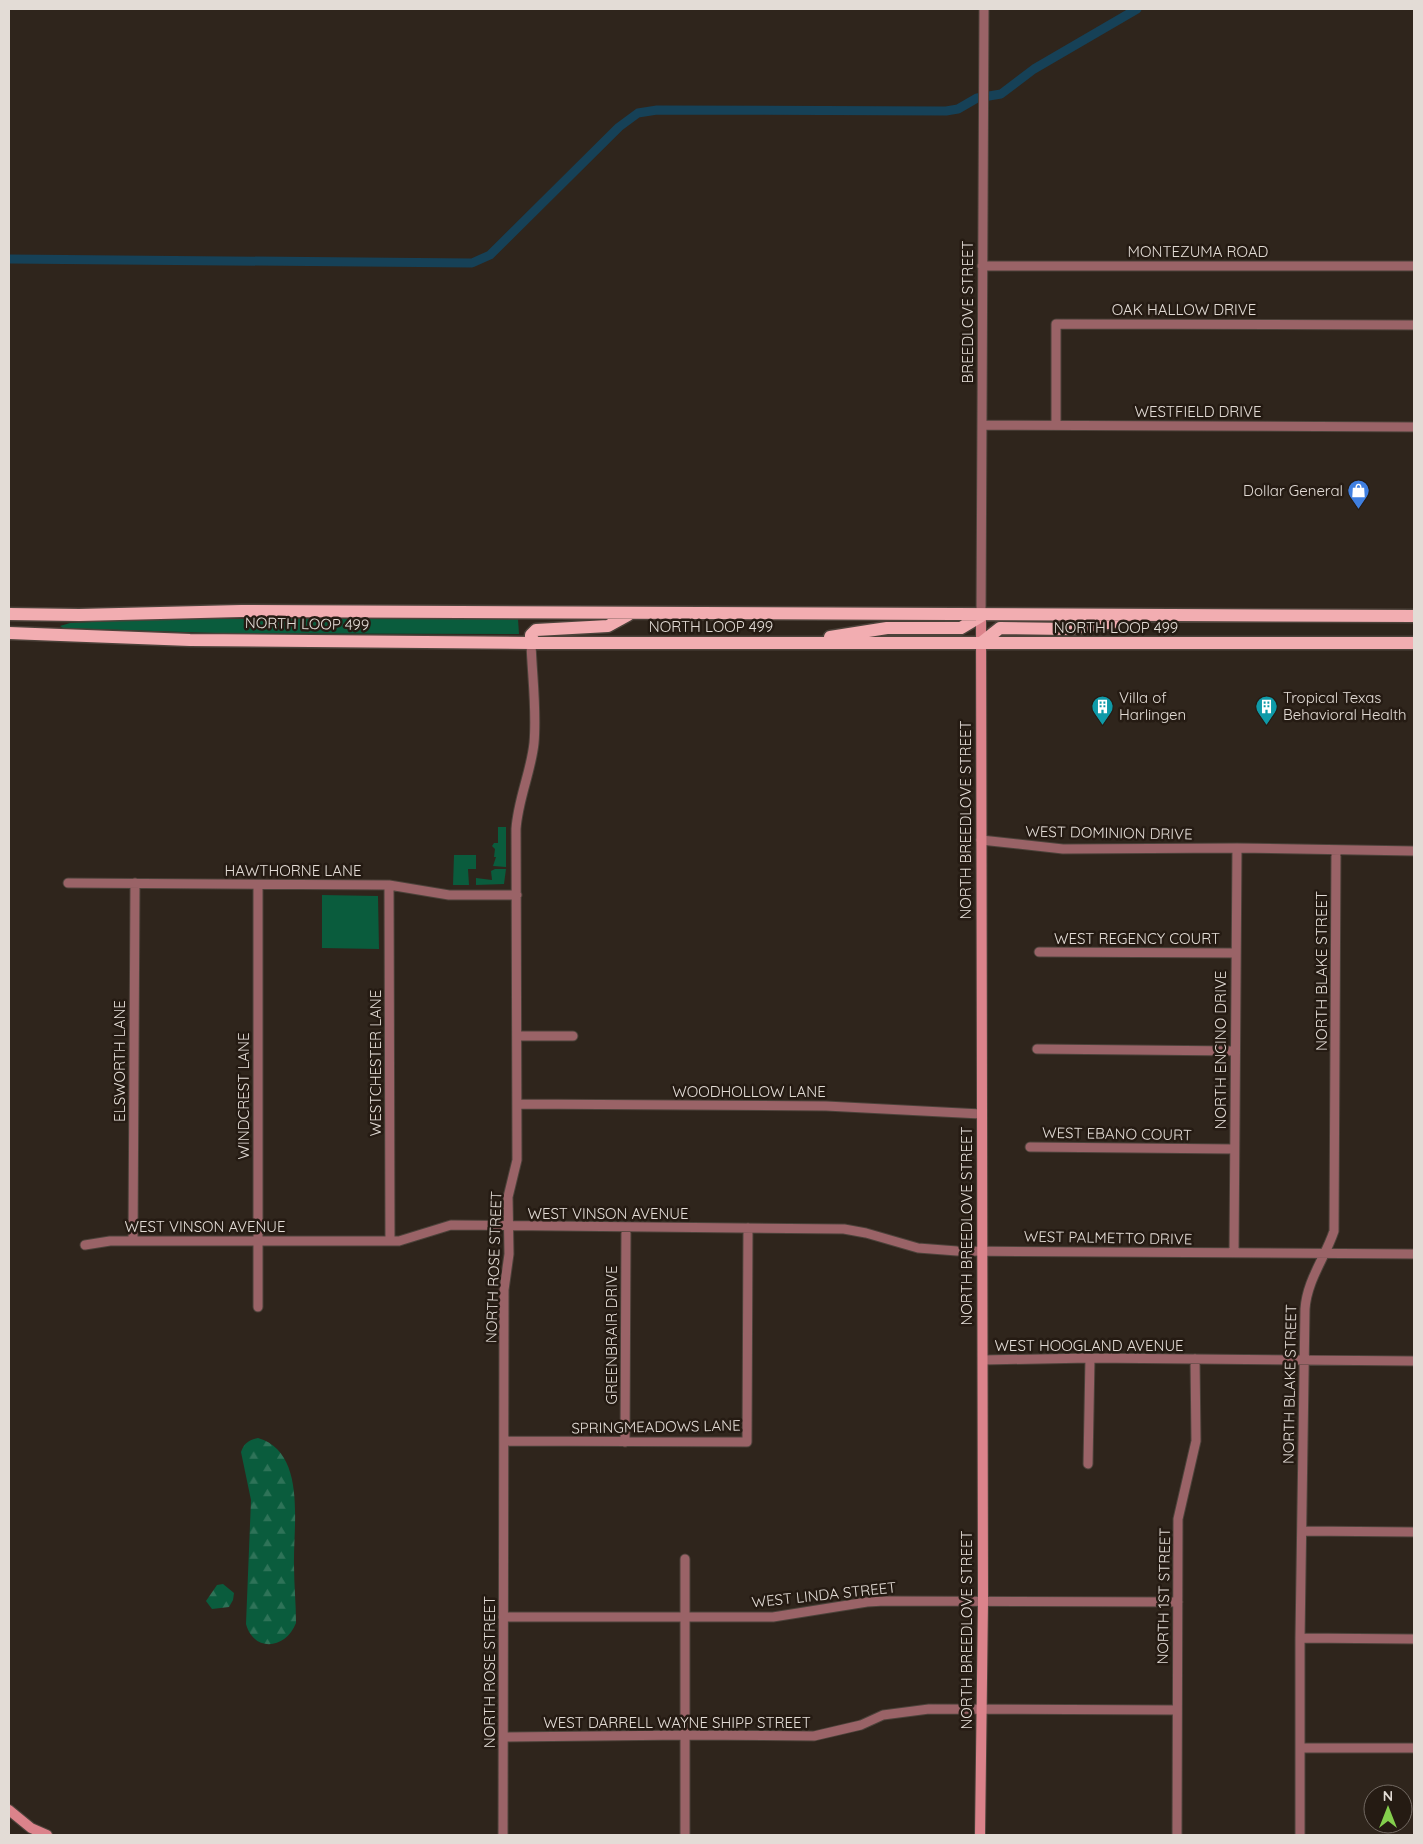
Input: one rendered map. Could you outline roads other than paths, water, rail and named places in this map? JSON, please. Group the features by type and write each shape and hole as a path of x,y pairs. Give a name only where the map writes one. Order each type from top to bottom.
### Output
{"main road":[{"name":"NORTH LOOP 499","path":"9,614 80,615 240,611 981,616 1414,616"},
{"path":"531,643 531,635 536,630 608,626 630,614"},
{"path":"806,643 887,628 961,628 981,616"},
{"path":"981,643 1000,628 1068,629 1149,616"},
{"name":"NORTH LOOP 499","path":"9,633 190,640 531,643 1414,644"}],"street":[{"name":"BREEDLOVE STREET","path":"981,616 984,9"},
{"name":"MONTEZUMA ROAD","path":"982,266 1414,266"},
{"name":"OAK HALLOW DRIVE","path":"1056,425 1056,324 1414,325"},
{"name":"WESTFIELD DRIVE","path":"982,424 1414,427"},
{"name":"NORTH BREEDLOVE STREET","path":"980,1835 983,1601 981,616"},
{"name":"NORTH ROSE STREET","path":"503,1835 504,1290 509,1254 508,1197 517,1160 517,812 531,763 534,741 531,643"},
{"name":"WEST DOMINION DRIVE","path":"981,840 1063,849 1237,848 1414,851"},
{"name":"NORTH ENCINO DRIVE","path":"1234,1253 1237,848"},
{"name":"NORTH BLAKE STREET","path":"1300,1835 1303,1361 1306,1295 1334,1231 1336,850"},
{"name":"HAWTHORNE LANE","path":"68,883 389,885 449,895 517,895"},
{"name":"ELSWORTH LANE","path":"133,1240 135,883"},
{"name":"WINDCREST LANE","path":"258,885 258,1307"},
{"name":"WESTCHESTER LANE","path":"389,885 390,1240"},
{"name":"WEST REGENCY COURT","path":"1039,952 1235,953"},
{"path":"517,1036 573,1036"},
{"path":"1036,1049 1235,1051"},
{"name":"WOODHOLLOW LANE","path":"517,1104 826,1106 981,1114"},
{"name":"WEST EBANO COURT","path":"1030,1146 1234,1149"},
{"name":"WEST VINSON AVENUE","path":"85,1245 96,1241 133,1240 399,1240 451,1225 844,1229 866,1232 927,1249 982,1251"},
{"name":"GREENBRAIR DRIVE","path":"626,1228 626,1442"},
{"name":"SPRINGMEADOWS LANE","path":"504,1441 747,1442 748,1228"},
{"name":"WEST PALMETTO DRIVE","path":"982,1251 1414,1254"},
{"path":"1088,1464 1090,1358"},
{"name":"WEST HOOGLAND AVENUE","path":"983,1360 1090,1358 1414,1361"},
{"name":"NORTH 1ST STREET","path":"1177,1835 1178,1519 1196,1441 1195,1359"},
{"path":"1302,1532 1414,1532"},
{"path":"685,1559 685,1835"},
{"name":"WEST LINDA STREET","path":"503,1617 781,1616 867,1602 1178,1602"},
{"path":"1300,1638 1414,1639"},
{"name":"WEST DARRELL WAYNE SHIPP STREET","path":"504,1738 685,1735 814,1736 861,1725 894,1712 929,1709 1176,1710"},
{"path":"1300,1748 1414,1748"},
{"path":"9,1810 32,1828 47,1835"}],"waterway":[{"path":"9,259 472,263 490,255 619,127 638,113 657,110 946,111 958,109 977,98 1001,94 1034,69 1137,9"}],"place":[{"name":"Dollar General","path":"1359,510"},
{"name":"Villa of Harlingen","path":"1103,726"},
{"name":"Tropical Texas Behavioral Health","path":"1267,726"}]}
